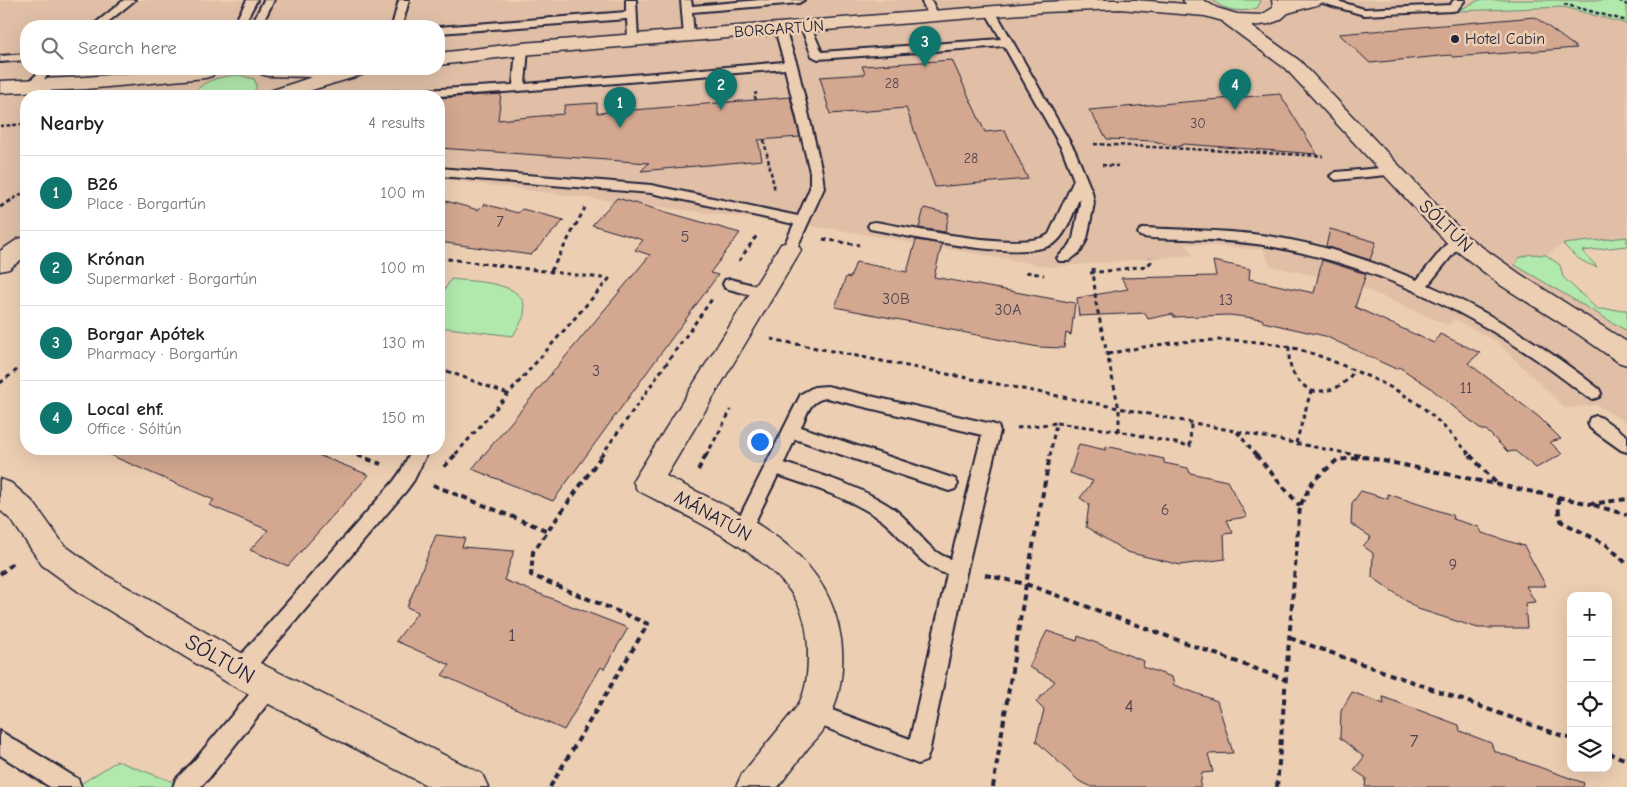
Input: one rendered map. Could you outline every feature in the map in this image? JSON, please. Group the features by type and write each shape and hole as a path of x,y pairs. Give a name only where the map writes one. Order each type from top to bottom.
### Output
{"street":[{"name":"BORGARTÚN","path":"1120,4 1140,0"},
{"name":"BORGARTÚN","path":"445,57 522,49 806,27 930,8 990,11 1120,4 1198,5 1230,19 1256,20 1280,8 1314,0"},
{"name":"SÓLTÚN","path":"1280,8 1274,24 1276,33 1293,65"},
{"name":"SÓLTÚN","path":"1230,19 1293,65 1457,240 1510,280 1627,355"},
{"path":"0,87 160,75"},
{"path":"173,90 182,82 200,75"},
{"path":"272,75 276,79 277,85 275,90"},
{"path":"291,90 338,75"},
{"path":"86,82 120,90"},
{"path":"0,263 20,249"},
{"name":"MÁNATÚN","path":"755,787 814,713 822,687 825,661 824,635 819,613 810,593 797,573 780,556 741,532 648,481 789,250"},
{"name":"SÓLTÚN","path":"0,492 22,512 54,555 93,584 254,678 469,787"}],"lane":[{"path":"105,20 130,0"},
{"path":"241,20 252,0"},
{"path":"259,20 269,0"},
{"path":"399,20 404,0"},
{"path":"631,0 633,40"},
{"path":"689,36 686,4 799,0"},
{"path":"1323,0 1364,12 1456,4"},
{"path":"990,11 1070,151 1087,202 1083,228 1076,248 1064,258"},
{"path":"445,30 632,14"},
{"path":"806,27 818,56 1009,42"},
{"path":"780,29 792,65 816,172 817,188 789,250"},
{"path":"519,88 522,49"},
{"path":"0,58 20,57"},
{"path":"445,92 792,65"},
{"path":"33,84 42,75"},
{"path":"1336,176 1385,163"},
{"path":"445,172 651,189 802,221"},
{"path":"875,226 1005,246 1031,247 1050,241 1064,221 1080,181"},
{"path":"1144,233 1208,235 1268,241 1373,269 1419,287 1498,327 1536,350 1593,393"},
{"path":"1419,287 1457,240"},
{"path":"730,284 763,293"},
{"path":"741,532 807,398 814,393 826,392 992,431 958,569 918,753 814,713"},
{"path":"1596,423 1627,445"},
{"path":"792,431 949,484"},
{"path":"184,787 201,770 254,678 400,486 408,475 417,455"},
{"path":"774,466 849,492 870,503 890,516 910,534 926,554 939,564 958,569"},
{"path":"0,742 70,787"}],"path":[{"path":"1619,0 1627,5"},
{"path":"1564,4 1627,21"},
{"path":"0,126 20,124"},
{"path":"764,140 780,216"},
{"path":"1092,144 1324,156 1385,163"},
{"path":"1102,166 1118,166"},
{"path":"551,271 596,185"},
{"path":"0,207 20,195"},
{"path":"443,469 609,278 445,259"},
{"path":"1094,264 1092,273 1096,303 1119,409 1119,431"},
{"path":"770,339 1365,456 1591,504 1627,515"},
{"path":"1108,354 1139,347 1188,340 1242,340 1289,347 1328,359 1381,382 1426,410 1498,485"},
{"path":"1289,347 1288,366 1302,386 1311,391 1323,392 1342,387 1348,382 1354,371"},
{"path":"0,383 20,368"},
{"path":"445,370 508,394"},
{"path":"1296,443 1311,391"},
{"path":"992,431 1056,423 1119,431 1190,446 1191,423"},
{"path":"993,787 1026,584 1056,423"},
{"path":"1237,432 1300,506"},
{"path":"1277,787 1300,506 1313,481 1337,460 1365,456"},
{"path":"436,476 430,484 548,531"},
{"path":"1558,498 1559,516 1562,522 1568,527 1607,545 1627,564"},
{"path":"1591,504 1627,499"},
{"path":"958,569 1026,584 1286,680"},
{"path":"1290,638 1567,738"},
{"path":"1612,754 1627,760"}],"shaded area":[{"path":"0,0 1479,0 1460,11 1564,7 1627,24 1627,237 1563,244 1546,255 1530,254 1515,264 1627,331 1627,423 1597,405 1565,408 1497,342 1455,319 1448,325 1351,283 1270,266 1264,250 1186,244 1193,255 1051,267 841,230 445,180 445,90 20,90 20,237 0,250"}],"green space":[{"path":"1213,0 1261,1 1257,8 1240,11 1223,7"},
{"path":"1479,0 1627,0 1627,24 1564,7 1458,11"},
{"path":"239,75 254,79 256,89 197,90 206,83 226,76"},
{"path":"1627,237 1627,246 1582,251 1597,267 1578,258 1563,244"},
{"path":"1530,254 1546,255 1560,265 1563,277 1597,309 1627,310 1627,331 1515,265 1519,258"},
{"path":"451,279 498,285 510,289 518,295 524,304 524,315 513,336 445,328 445,289"},
{"path":"117,761 187,787 76,787"}],"building":[{"name":"Hotel Cabin","path":"1535,17 1577,48 1453,57 1450,55 1370,63 1339,34"},
{"path":"952,60 985,132 1005,130 1028,179 935,187 906,108 830,114 820,77 865,74 862,66"},
{"path":"501,94 498,120 563,114 565,105 597,103 597,113 790,97 800,137 758,140 762,160 641,171 649,163 445,148 445,98"},
{"path":"1280,94 1317,154 1184,144 1177,147 1154,141 1107,139 1089,110"},
{"path":"617,198 740,233 710,273 718,275 553,501 472,469 650,255 635,250 643,240 592,225"},
{"path":"445,201 478,210 484,204 518,213 522,209 564,220 531,255 445,243"},
{"path":"924,208 949,214 945,232 919,228"},
{"path":"1330,229 1376,242 1370,260 1326,246"},
{"path":"916,240 942,244 934,277 1075,303 1071,335 1066,333 1064,348 1038,347 835,307 846,277 850,278 856,262 907,272"},
{"path":"1322,260 1366,274 1355,307 1434,343 1440,334 1480,353 1468,363 1539,417 1561,439 1550,442 1562,454 1536,468 1515,451 1508,452 1486,430 1482,430 1428,386 1399,367 1396,369 1325,336 1263,322 1262,319 1229,315 1174,317 1172,314 1148,319 1145,313 1079,316 1077,298 1128,289 1121,278 1216,276 1213,261 1250,269 1249,279 1314,293"},
{"path":"1079,444 1106,450 1106,446 1164,459 1164,463 1188,468 1190,473 1227,481 1247,517 1227,520 1233,533 1224,534 1225,559 1180,565 1127,552 1086,527 1089,504 1080,498 1093,481 1070,473"},
{"path":"110,455 318,455 369,475 288,566 250,550 268,530 209,505 214,500"},
{"path":"1361,491 1388,499 1388,494 1452,515 1453,519 1479,527 1482,533 1524,546 1546,586 1526,586 1535,602 1525,603 1527,628 1478,628 1418,609 1372,577 1373,553 1363,546 1371,537 1351,524 1352,503"},
{"path":"436,535 465,538 462,547 514,551 504,580 628,628 604,669 601,667 564,730 442,675 450,665 396,641 418,612 407,607"},
{"path":"1047,631 1077,641 1078,636 1144,661 1143,667 1172,677 1174,685 1217,701 1233,753 1208,754 1213,772 1202,773 1200,787 1092,787 1079,781 1036,741 1044,710 1036,702 1055,681 1029,667"},
{"path":"1352,692 1384,704 1383,697 1459,725 1460,731 1491,743 1494,751 1584,783 1583,787 1365,787 1366,778 1354,770 1364,757 1340,738 1341,711"}],"place":[{"name":"Hotel Cabin","path":"1455,39"},
{"name":"Borgar Apótek","path":"925,67"},
{"name":"Krónan","path":"721,110"},
{"name":"Local ehf.","path":"1235,110"},
{"name":"B26","path":"620,128"}]}
